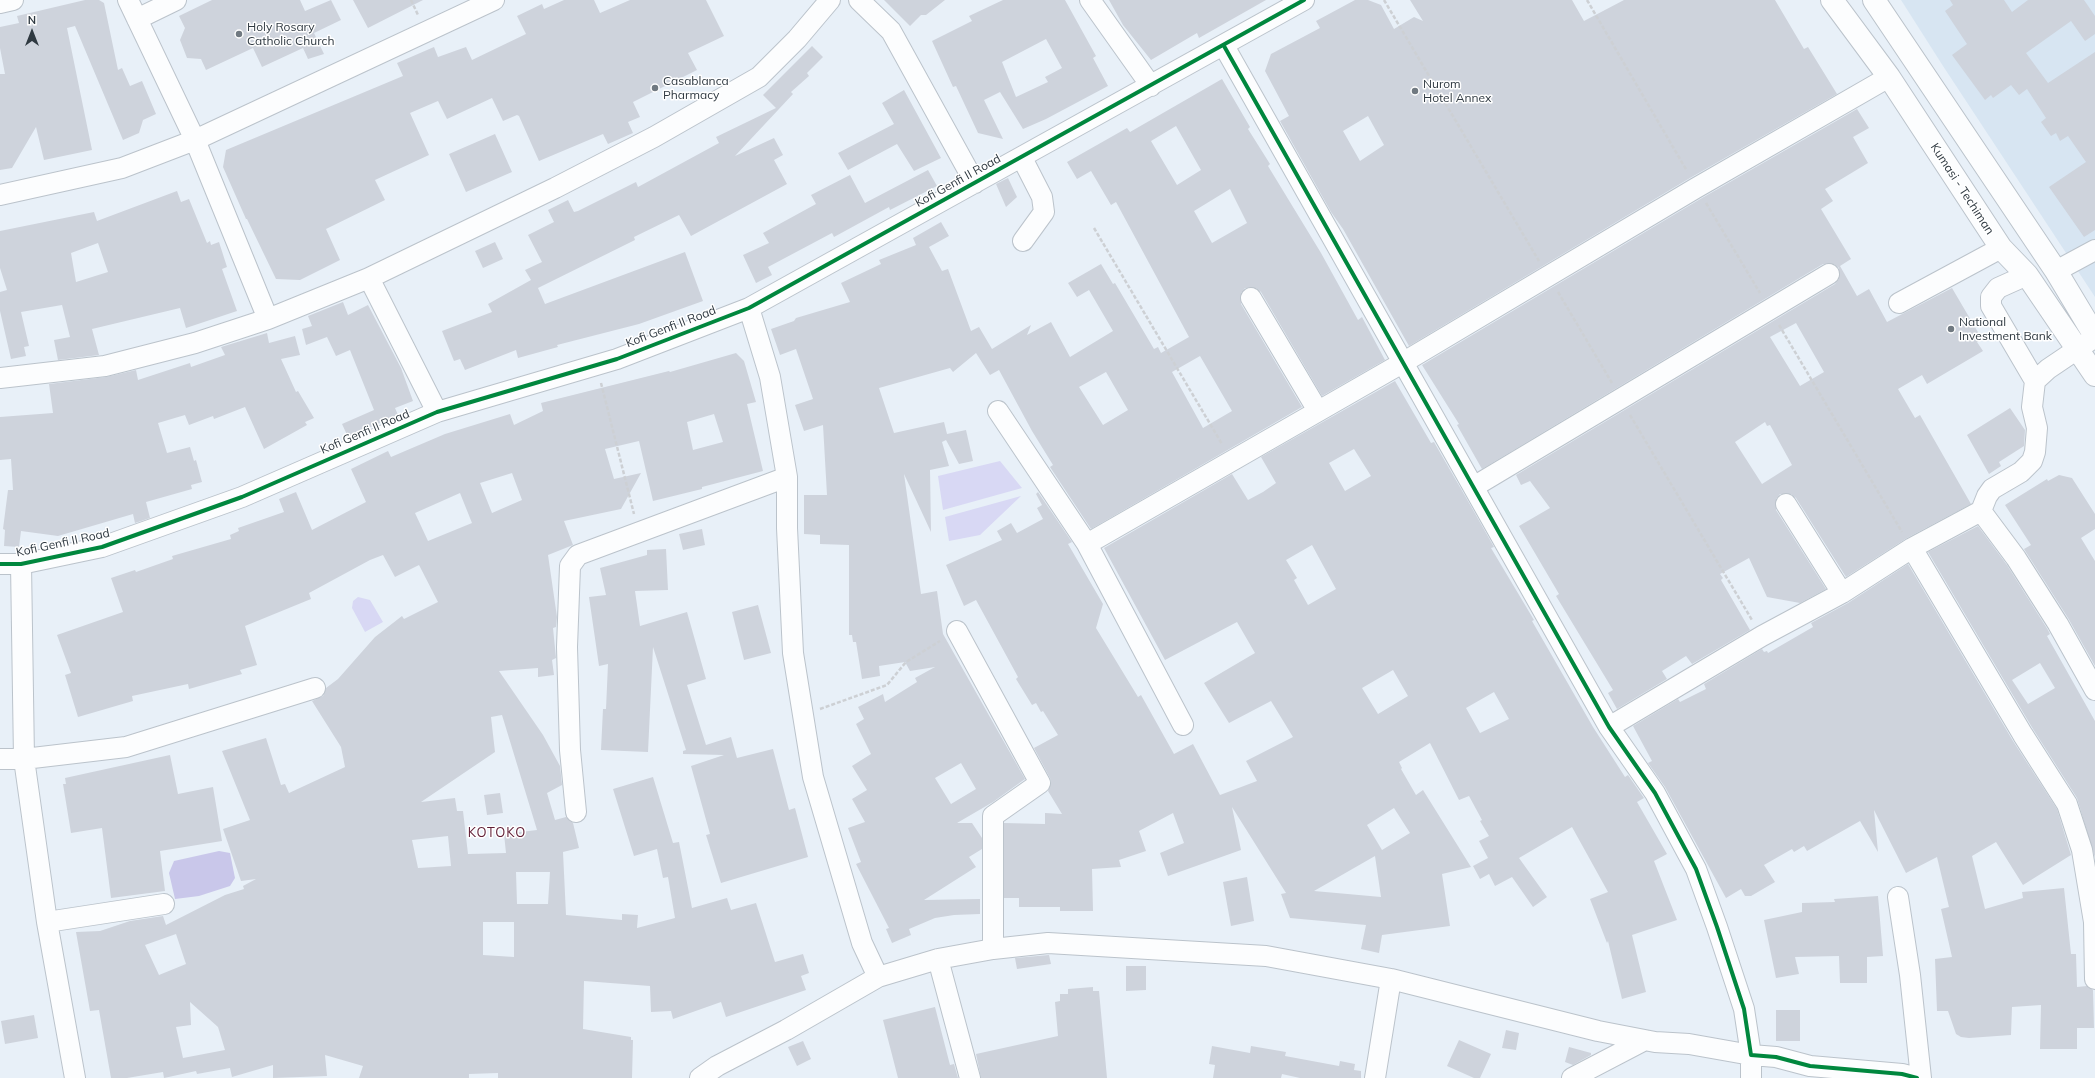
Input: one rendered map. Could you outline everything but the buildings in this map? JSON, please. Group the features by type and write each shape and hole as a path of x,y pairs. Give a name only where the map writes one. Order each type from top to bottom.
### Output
{"highway":[{"name":"Kumasi - Techiman","path":"1832,0 1889,77 2001,248 2089,341 2095,375"},
{"path":"1874,0 2056,271 2089,341"}],"street":[{"path":"0,3 12,0"},
{"path":"128,0 195,140 268,319"},
{"path":"137,20 176,0"},
{"path":"0,195 122,168 195,140 494,0"},
{"path":"0,378 105,366 195,343 268,319 369,278 555,188 654,137 759,77 797,39 830,0"},
{"path":"859,0 891,31 975,183"},
{"path":"1090,0 1151,86"},
{"name":"Kofi Genfi II Road","path":"0,564 21,564 102,547 234,500 437,412 596,365 749,308 1224,46 1304,0"},
{"path":"1224,46 1609,727 1655,793 1696,869 1744,1009 1751,1055 1751,1078"},
{"path":"1087,544 1404,362 1696,188 1889,77"},
{"path":"1022,158 1042,197 1044,212 1023,241"},
{"path":"1899,303 2001,248"},
{"path":"2056,271 2095,250"},
{"path":"1474,486 1829,274"},
{"path":"1609,727 1762,636 1842,593 1912,548 1981,512 1987,496 1992,489 2021,472 2032,461 2035,452 2037,428 2032,407 2035,381 1991,306 1991,296 1998,288 2027,275"},
{"path":"369,278 437,412"},
{"path":"1251,298 1318,411"},
{"path":"749,308 770,377 787,477 787,528 793,653 813,777 862,944 878,977"},
{"path":"2035,381 2048,369 2089,341"},
{"path":"998,411 1087,544 1183,725"},
{"path":"576,812 570,750 567,647 570,566 578,555 787,477"},
{"path":"1786,504 1842,593"},
{"path":"1981,512 2016,558 2058,624 2095,690"},
{"path":"1912,548 2023,735 2067,804 2082,850 2094,922 2095,979"},
{"path":"21,564 24,759 47,922 75,1078"},
{"path":"956,631 1040,783 993,816 992,949"},
{"path":"0,759 24,759 126,747 315,688"},
{"path":"1898,897 1910,974 1921,1078"},
{"path":"47,922 164,904"},
{"path":"700,1078 717,1066 786,1030 878,977 938,959 992,949 1048,943 1258,955 1391,979 1598,1031 1644,1040 1689,1044 1751,1055 1776,1057 1810,1066 1902,1074 1917,1078"},
{"path":"938,959 970,1078"},
{"path":"1375,1078 1391,979"},
{"path":"1572,1078 1644,1040"}],"path":[{"path":"1384,0 1762,636"},
{"path":"1587,0 1696,188 1912,548"},
{"path":"1094,228 1232,460"},
{"path":"596,365 639,533"},
{"path":"803,716 887,685 906,662 956,631"}],"shaded area":[{"path":"1901,0 2095,0 2095,297 1943,66"},
{"path":"1000,461 1022,488 943,510 938,476"},
{"path":"1021,496 980,535 949,541 945,517"},
{"path":"358,597 370,600 383,622 365,632 352,608 353,601"},
{"path":"219,851 230,853 235,878 230,886 199,896 175,899 169,873 174,861"}],"cycle path":[{"path":"0,564 21,564 102,547 242,497 437,412 617,359 749,308 1304,0"},
{"path":"1224,46 1609,727 1655,793 1696,869 1744,1009 1751,1055 1776,1057 1810,1066 1902,1074 1917,1078"}],"place":[{"name":"Holy Rosary Catholic Church","path":"239,34"},
{"name":"Casablanca Pharmacy","path":"655,88"},
{"name":"Nurom Hotel Annex","path":"1415,91"},
{"name":"National Investment Bank","path":"1951,329"}],"district":[{"name":"KOTOKO","path":"497,833"}]}
